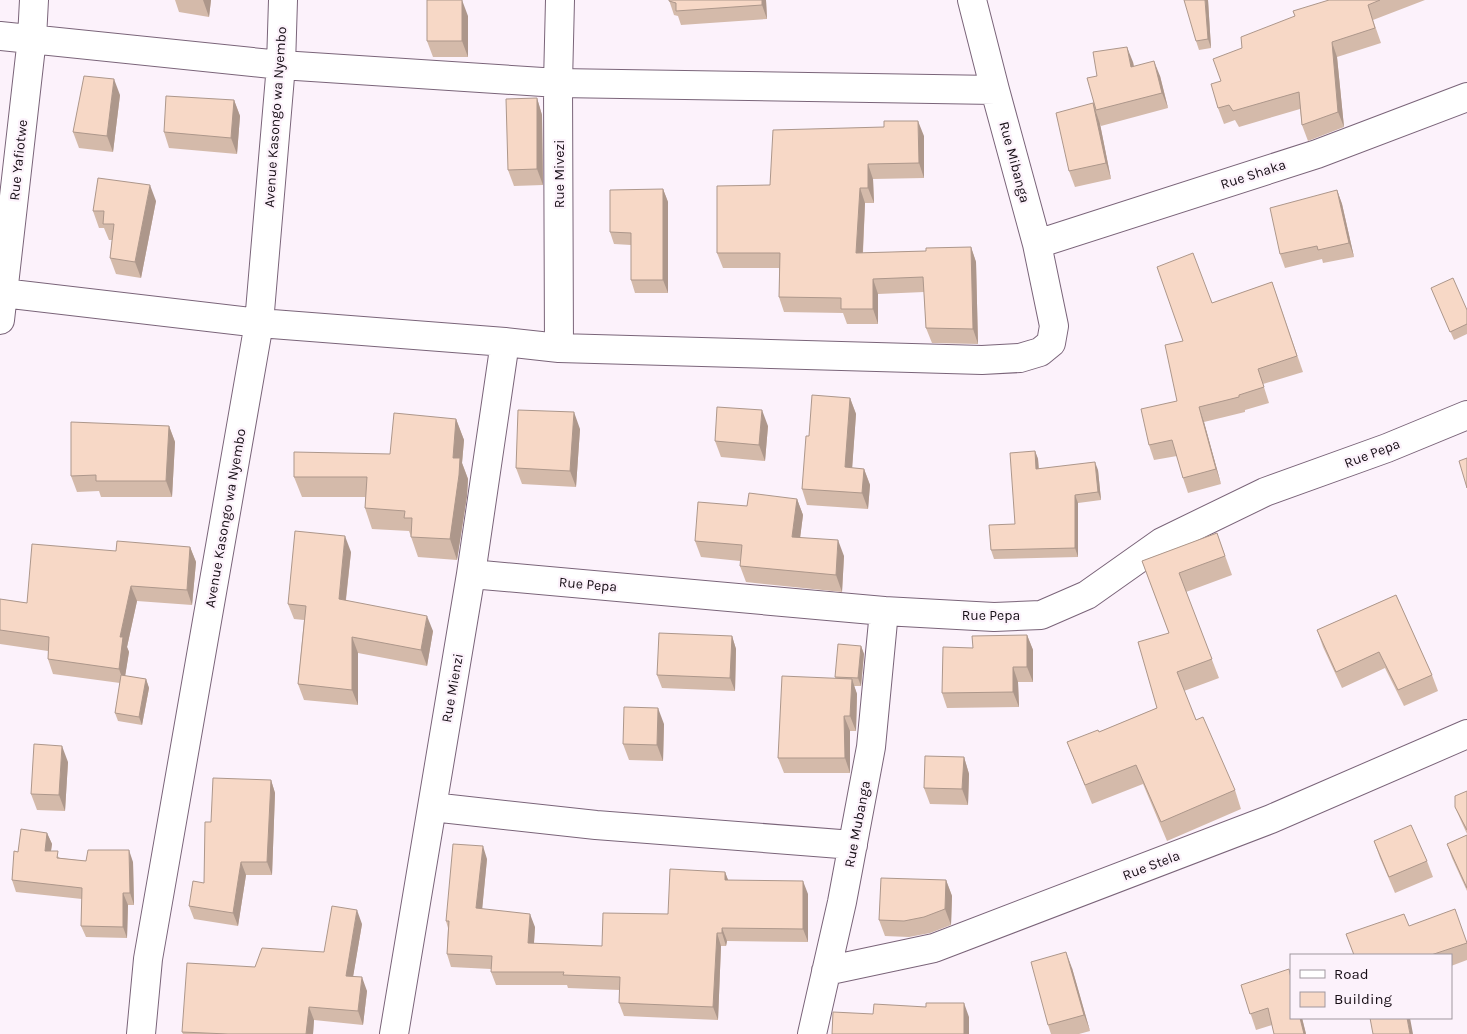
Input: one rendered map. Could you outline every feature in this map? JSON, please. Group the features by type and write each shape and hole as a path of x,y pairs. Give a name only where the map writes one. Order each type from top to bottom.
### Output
{"street":[{"name":"Rue Yafiotwe","path":"0,320 32,38 34,0"},
{"name":"Avenue Kasongo wa Nyembo","path":"141,1034 148,959 258,323 281,64 283,0"},
{"name":"Rue Mivezi","path":"559,348 558,83 560,0"},
{"name":"Rue Mibanga","path":"559,348 982,360 1020,358 1040,352 1051,342 1054,326 1037,244 972,0"},
{"path":"0,36 281,64 558,83 995,90"},
{"name":"Rue Shaka","path":"1037,244 1317,154 1467,97"},
{"path":"3,292 258,323 505,342 559,348"},
{"name":"Rue Mienzi","path":"394,1034 471,574 505,342"},
{"name":"Rue Pepa","path":"471,574 884,612 994,617 1041,615 1087,595 1162,542 1265,492 1387,448 1467,415"},
{"name":"Rue Mubanga","path":"812,1034 853,845 872,746 884,612"},
{"name":"Rue Stela","path":"826,971 934,948 1271,819 1467,734"},
{"path":"432,807 596,825 853,845"}],"building":[{"path":"427,0 462,0 462,41 427,41"},
{"path":"669,0 762,0 762,5 676,11 676,3"},
{"path":"1184,0 1205,0 1208,39 1196,41"},
{"path":"1329,0 1380,0 1368,5 1375,28 1332,42 1338,112 1302,125 1299,92 1233,111 1229,105 1218,108 1211,84 1221,81 1213,59 1242,48 1241,37 1295,16 1293,11"},
{"path":"1127,47 1131,67 1154,61 1162,93 1096,110 1087,78 1097,76 1093,52"},
{"path":"84,76 114,79 107,136 73,132"},
{"path":"166,96 234,100 231,138 164,132"},
{"path":"537,98 537,169 508,170 506,99"},
{"path":"1093,103 1106,163 1069,171 1056,113"},
{"path":"884,121 918,121 919,163 868,164 868,188 860,188 856,253 926,251 926,248 971,247 973,329 926,328 923,277 873,279 873,309 841,309 841,298 779,297 780,253 717,253 717,186 770,185 773,130 884,127"},
{"path":"98,178 150,185 135,262 110,258 114,224 103,224 104,211 93,211"},
{"path":"663,189 663,280 631,280 631,233 610,232 610,190"},
{"path":"1337,190 1349,243 1318,250 1317,246 1280,254 1270,208"},
{"path":"1193,253 1212,303 1272,282 1297,356 1258,369 1264,387 1239,395 1239,397 1199,407 1216,469 1183,478 1172,440 1149,445 1141,409 1177,401 1165,345 1183,341 1157,267"},
{"path":"1453,278 1467,310 1467,324 1450,332 1431,288"},
{"path":"812,395 850,398 845,467 864,469 862,493 802,489 806,436 809,436"},
{"path":"717,407 762,410 759,445 715,441"},
{"path":"518,410 574,412 570,471 516,468"},
{"path":"394,413 456,419 453,458 460,458 450,539 411,537 412,518 404,518 405,511 365,508 367,477 294,477 294,452 390,454"},
{"path":"71,422 169,426 166,481 96,481 96,475 71,476"},
{"path":"1035,451 1036,469 1095,462 1098,492 1075,495 1075,548 991,550 989,525 1015,524 1010,453"},
{"path":"1467,458 1467,488 1459,461"},
{"path":"749,493 797,499 792,537 838,540 836,575 740,566 742,545 695,541 698,502 747,506"},
{"path":"295,531 345,536 339,599 427,616 421,650 352,637 352,690 298,684 306,606 288,604"},
{"path":"1217,533 1225,556 1179,573 1212,659 1177,672 1196,720 1203,717 1235,790 1161,822 1136,765 1085,785 1067,742 1098,730 1099,732 1157,708 1138,642 1169,633 1142,561"},
{"path":"117,541 190,547 187,590 131,586 120,637 123,637 119,669 48,659 49,637 0,630 0,599 27,603 32,544 116,551"},
{"path":"1396,595 1432,675 1398,690 1379,652 1336,672 1317,630"},
{"path":"659,633 732,636 730,678 657,675"},
{"path":"1027,635 1027,667 1013,667 1013,692 942,693 943,647 973,648 972,636"},
{"path":"838,644 861,646 858,678 835,677"},
{"path":"121,675 146,679 139,717 115,713"},
{"path":"782,676 852,679 850,716 844,716 845,758 778,758"},
{"path":"624,707 658,708 657,745 623,744"},
{"path":"34,744 62,746 59,795 31,794"},
{"path":"925,756 964,757 962,789 924,788"},
{"path":"213,778 271,780 267,862 241,862 233,913 189,906 193,881 204,883 205,822 211,822"},
{"path":"1467,791 1467,830 1455,807 1455,796"},
{"path":"1411,825 1427,861 1389,877 1374,841"},
{"path":"21,829 47,833 45,851 58,851 57,858 86,861 88,850 129,850 130,893 123,893 123,927 81,926 82,888 12,880 14,851 18,852"},
{"path":"1467,835 1467,888 1447,844"},
{"path":"453,844 483,846 476,908 530,914 528,943 602,946 603,913 668,914 670,869 725,872 725,880 803,881 803,929 722,928 722,933 717,933 713,1007 619,1003 620,977 563,975 564,972 491,972 492,956 447,954 449,921 446,921"},
{"path":"881,878 946,880 945,909 924,917 904,921 879,920"},
{"path":"332,906 357,910 346,976 362,977 358,1011 309,1007 306,1034 182,1032 187,963 255,967 262,948 324,952"},
{"path":"1455,909 1467,943 1434,954 1354,954 1346,934 1404,914 1409,926"},
{"path":"1066,952 1084,1015 1048,1025 1031,962"},
{"path":"1289,969 1290,1019 1300,1019 1304,1034 1274,1034 1268,1008 1250,1014 1241,985"},
{"path":"926,1003 964,1003 964,1034 832,1034 833,1012 873,1014 874,1004 926,1007"},
{"path":"1370,1019 1407,1019 1410,1034 1373,1034"}]}
